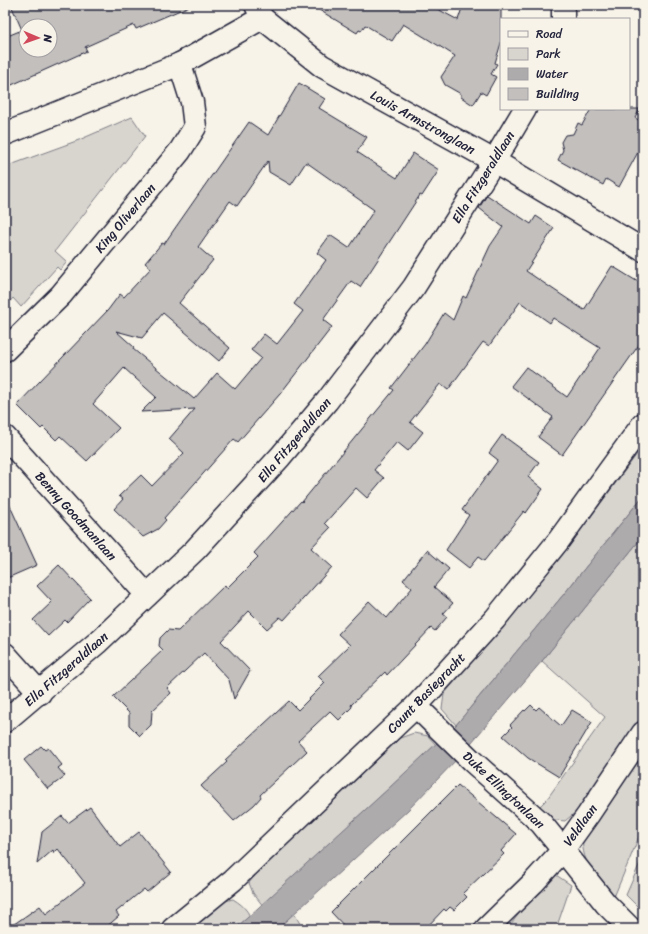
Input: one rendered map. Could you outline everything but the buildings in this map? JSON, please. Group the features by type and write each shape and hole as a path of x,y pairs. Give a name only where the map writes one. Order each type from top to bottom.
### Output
{"street":[{"path":"562,5 563,18"},
{"path":"5,134 180,64 259,12"},
{"name":"Louis Armstronglaan","path":"259,12 322,66 494,161 643,250"},
{"name":"King Oliverlaan","path":"5,350 61,295 180,152 195,127 192,102 180,64"},
{"name":"Ella Fitzgeraldlaan","path":"5,721 40,693 98,642 195,550 229,514 327,401 414,287 524,110"},
{"name":"Count Basiegracht","path":"173,929 233,880 416,706 495,619 560,540 643,424"},
{"name":"Benny Goodmanlaan","path":"5,437 147,595"},
{"path":"5,654 40,693"},
{"name":"Duke Ellingtonlaan","path":"416,706 472,762 542,823 563,850"},
{"name":"Veldlaan","path":"631,929 602,899 563,850 643,733"},
{"path":"486,929 533,883 563,850"}],"green space":[{"path":"132,117 145,136 55,251 67,262 60,270 57,267 21,307 13,298 5,307 5,167 79,140"},
{"path":"643,446 643,496 456,725 442,709 444,694 561,557"},
{"path":"643,536 643,714 583,806 565,821 549,819 538,808 547,799 605,717 542,661"},
{"path":"414,733 428,736 436,745 268,900 285,921 294,913 303,929 281,929 253,893 249,883 255,875 400,738"},
{"path":"643,748 643,827 614,897 597,877 588,863 583,848 583,839"},
{"path":"643,856 643,912 626,895"},
{"path":"556,875 571,885 556,929 507,929 532,897"},
{"path":"233,899 247,911 251,919 253,929 245,920 234,929 189,929 225,901"}],"water":[{"path":"643,496 643,536 542,661 458,758 408,810 277,929 235,929 456,725"}]}
